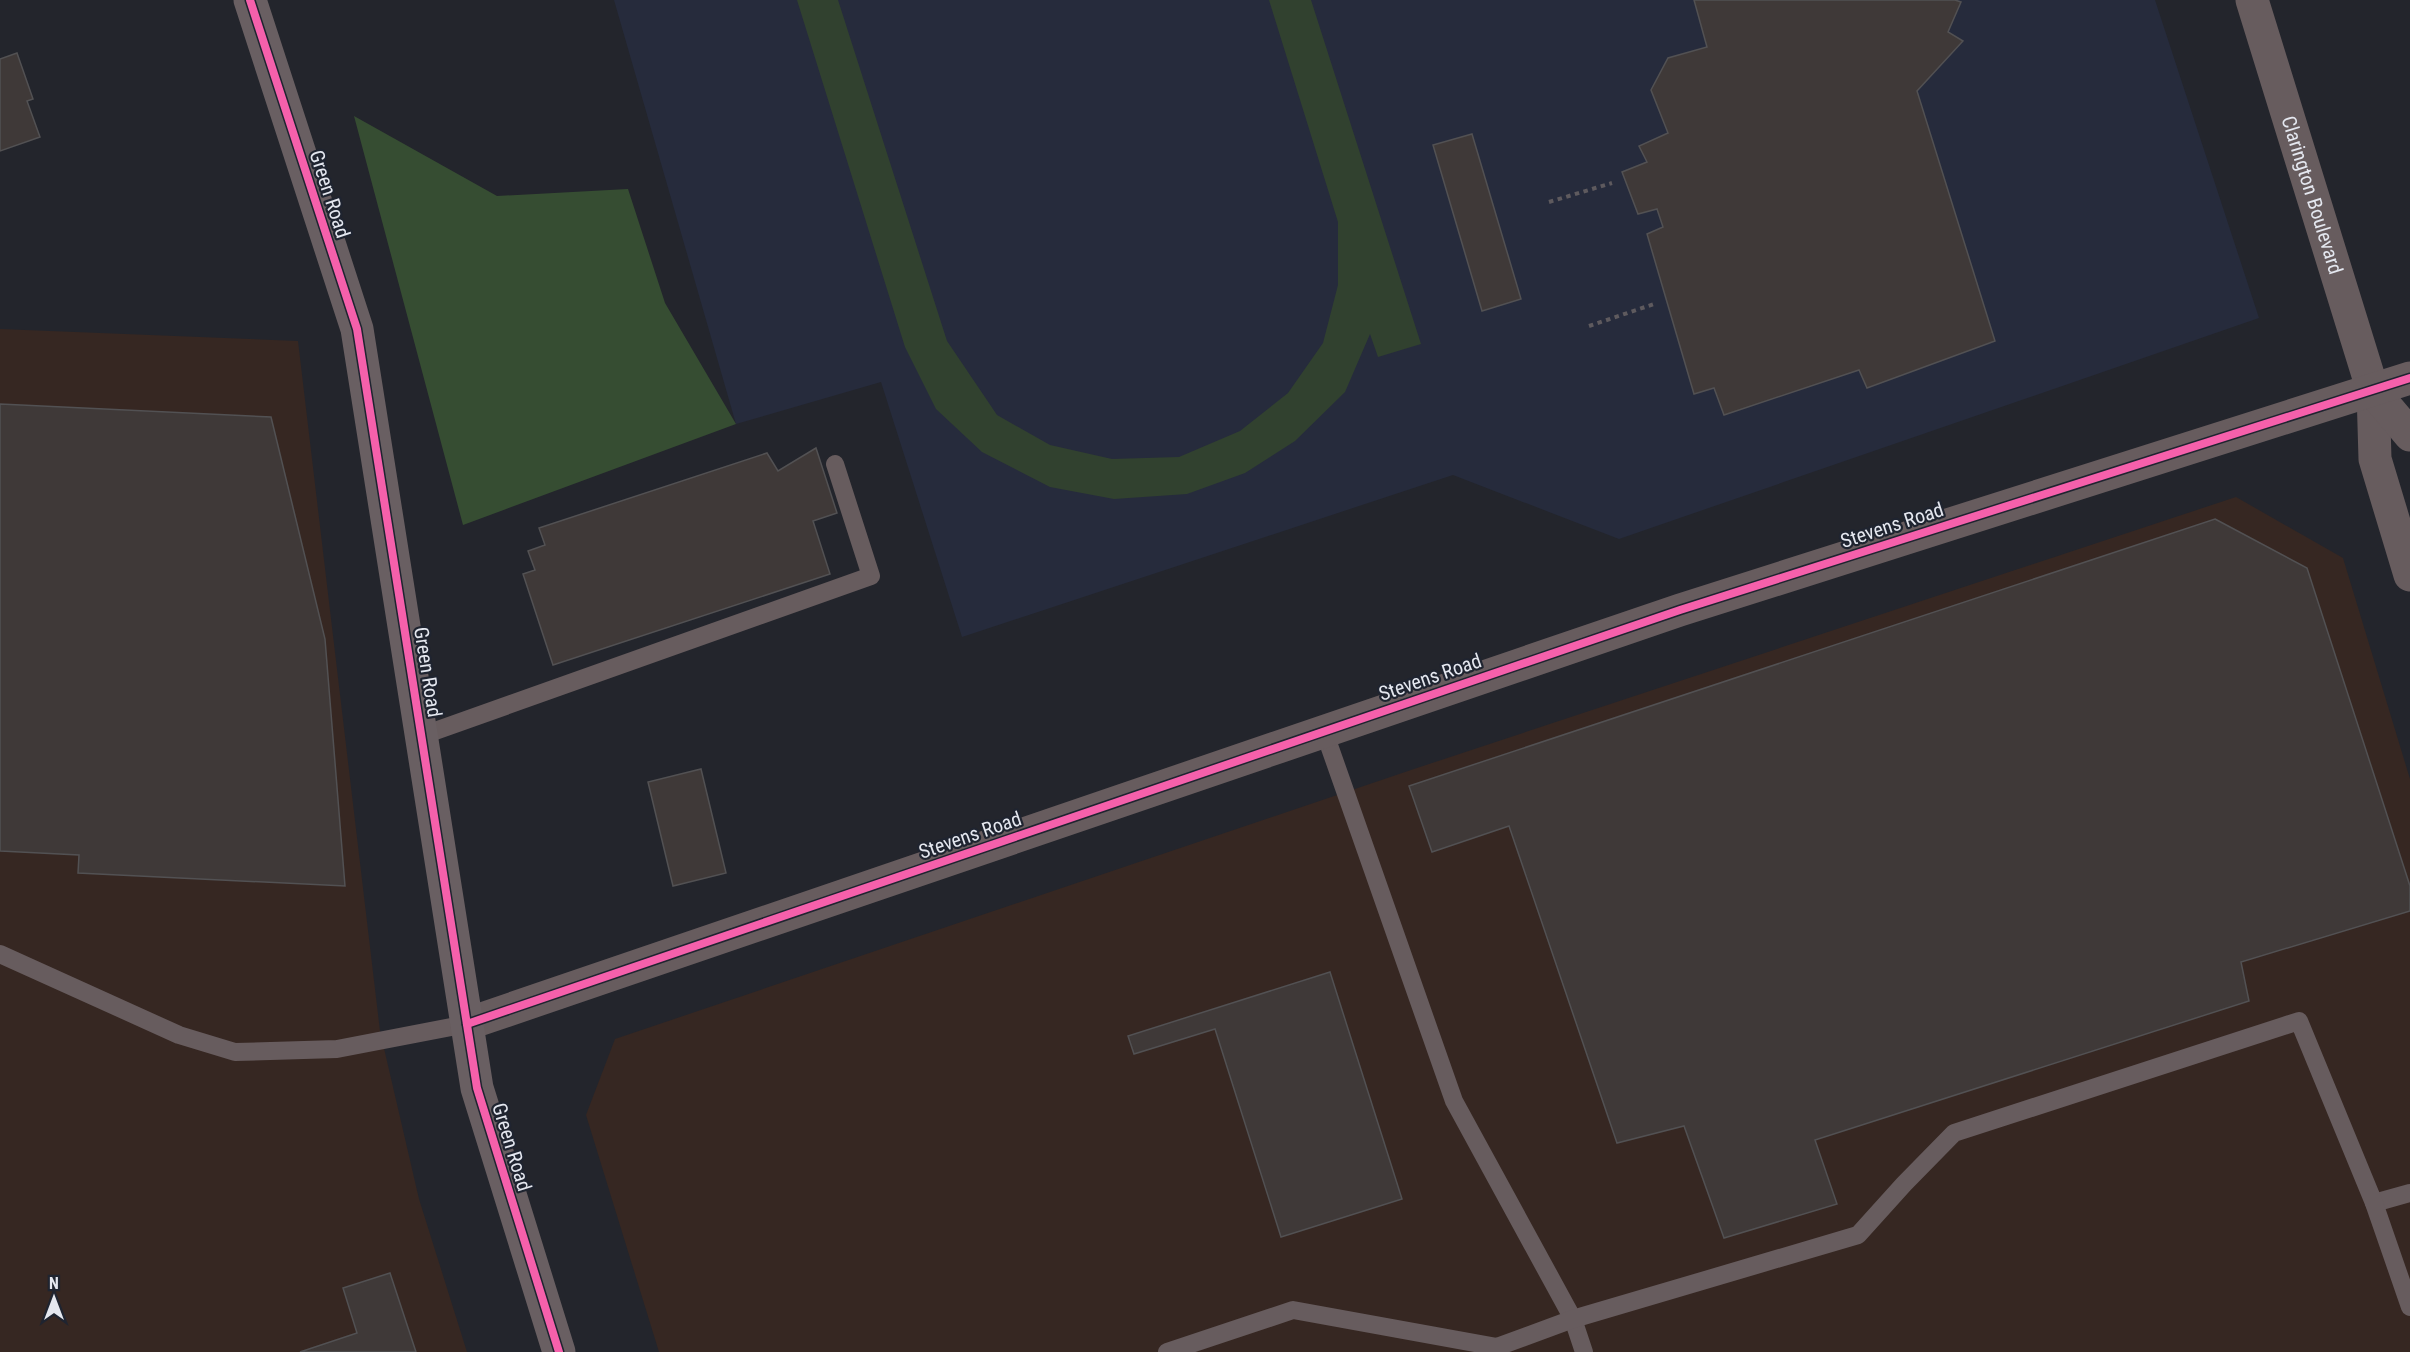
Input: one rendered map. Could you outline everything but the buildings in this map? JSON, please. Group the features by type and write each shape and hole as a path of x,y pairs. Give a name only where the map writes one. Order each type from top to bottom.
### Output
{"street":[{"name":"Green Road","path":"250,0 357,329 477,1088 559,1352"},
{"name":"Clarington Boulevard","path":"2252,0 2373,391 2375,459 2410,575"},
{"name":"Stevens Road","path":"467,1024 1680,610 2410,378"},
{"name":"Clarington Boulevard","path":"2373,391 2410,435"}],"lane":[{"path":"421,736 871,576 835,464"},
{"path":"1324,731 1454,1101 1574,1319 1584,1352"},
{"path":"0,954 179,1035 235,1052 337,1049 467,1024"},
{"path":"1167,1352 1293,1310 1497,1347 1574,1319 1858,1235 1954,1133 2299,1021 2374,1203 2410,1307"},
{"path":"2374,1203 2410,1193"}],"path":[{"path":"1549,202 1612,183"},
{"path":"1589,326 1657,303"}],"shaded area":[{"path":"614,0 2155,0 2259,318 1619,539 1453,475 962,637 881,382 736,424"},
{"path":"0,329 298,341 380,1031 419,1199 467,1352 0,1352"},
{"path":"2236,497 2343,558 2410,779 2410,1352 659,1352 586,1115 615,1039 1411,770"}],"green space":[{"path":"797,0 838,0 947,341 997,415 1050,445 1112,459 1179,457 1240,431 1288,393 1323,343 1338,285 1338,222 1269,0 1311,0 1421,344 1378,357 1370,334 1345,392 1295,441 1245,473 1187,494 1114,499 1050,487 982,452 936,409 905,347"},
{"path":"354,116 497,196 628,189 665,303 736,424 463,525"}],"cycle path":[{"path":"250,0 357,329 477,1088 559,1352"},
{"path":"467,1024 1680,610 2410,378"}]}
